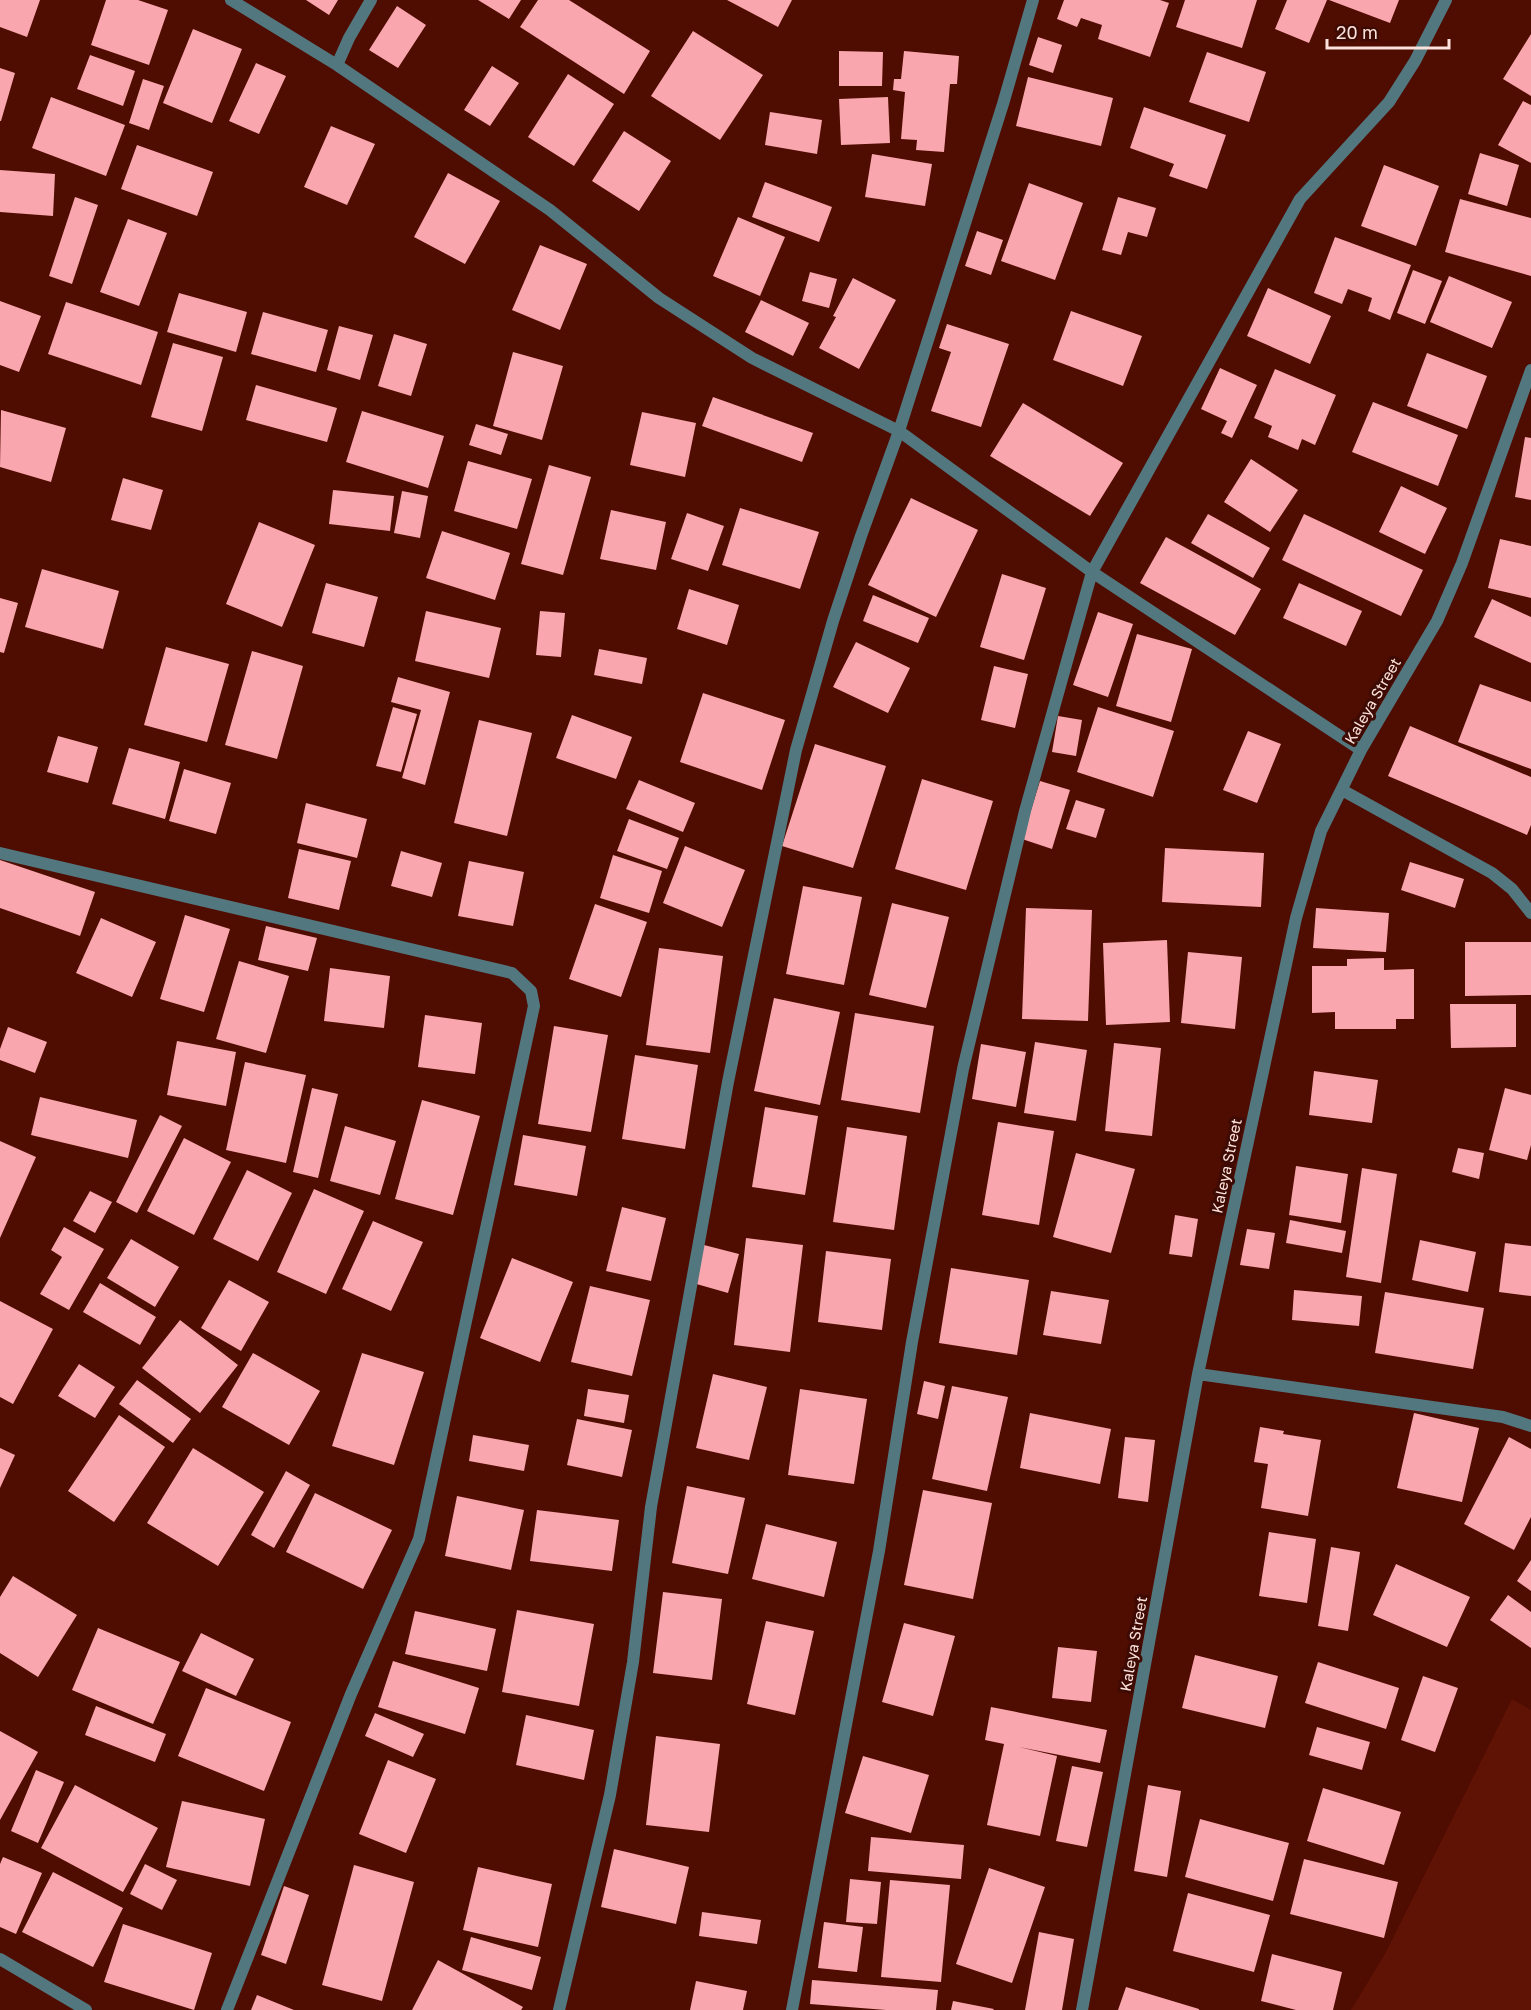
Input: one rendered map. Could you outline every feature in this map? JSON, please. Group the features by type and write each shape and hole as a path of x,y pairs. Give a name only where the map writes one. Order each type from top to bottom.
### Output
{"street":[{"path":"231,0 337,65 550,210 660,298 752,358 899,431 1092,572 1361,750"},
{"path":"337,65 349,38 371,0"},
{"path":"559,2010 610,1795 633,1662 651,1507 728,1082 796,750 857,547 899,431 1003,104 1033,0"},
{"path":"792,2010 873,1586 912,1342 963,1070 1025,811 1092,572 1300,199 1389,102 1415,61 1446,0"},
{"name":"Kaleya Street","path":"1082,2010 1198,1374 1296,918 1321,831 1361,750 1437,621 1462,563 1531,370"},
{"path":"1342,790 1492,873 1512,889 1531,913"},
{"path":"0,854 512,973 531,991 534,1006 419,1539 351,1694 227,2010"},
{"path":"1198,1374 1503,1417 1531,1426"},
{"path":"0,1959 86,2010"}],"shaded area":[{"path":"1512,1699 1531,1710 1531,2010 1351,2010 1386,1952"}],"building":[{"path":"0,0 40,0 27,37 0,27"},
{"path":"106,0 138,0 168,10 149,65 91,45"},
{"path":"306,0 338,0 329,15"},
{"path":"478,0 521,0 509,19"},
{"path":"538,0 569,0 650,51 624,94 520,27"},
{"path":"727,0 792,0 778,27"},
{"path":"1064,0 1160,0 1169,3 1150,57 1098,39 1102,25 1081,18 1077,27 1057,19"},
{"path":"1185,0 1257,0 1242,48 1176,27"},
{"path":"1287,0 1327,0 1309,43 1275,29"},
{"path":"1329,0 1399,0 1390,23"},
{"path":"397,6 426,25 398,68 369,50"},
{"path":"193,29 242,49 212,123 163,103"},
{"path":"693,31 763,75 720,140 651,96"},
{"path":"1531,34 1531,96 1503,79"},
{"path":"1038,37 1062,45 1053,73 1029,65"},
{"path":"839,51 883,52 882,86 839,86"},
{"path":"904,51 959,56 957,84 950,84 944,152 916,150 917,140 901,139 905,92 893,90 894,79 901,79"},
{"path":"1207,52 1266,72 1249,122 1189,102"},
{"path":"90,55 135,71 123,106 77,89"},
{"path":"256,63 286,76 259,134 229,121"},
{"path":"492,66 519,83 490,126 464,110"},
{"path":"0,68 15,73 1,121 0,121"},
{"path":"568,74 614,104 574,166 528,137"},
{"path":"1028,77 1113,98 1101,146 1016,126"},
{"path":"143,79 164,86 149,130 129,123"},
{"path":"51,97 125,125 106,176 32,148"},
{"path":"888,97 890,143 841,145 839,99"},
{"path":"1523,101 1531,105 1531,163 1498,145"},
{"path":"1144,107 1226,135 1207,189 1169,176 1174,164 1130,148"},
{"path":"770,112 822,120 817,154 765,145"},
{"path":"331,126 375,144 347,205 304,187"},
{"path":"624,131 671,161 639,211 592,181"},
{"path":"137,145 213,172 197,216 121,189"},
{"path":"1480,153 1519,165 1507,206 1468,194"},
{"path":"872,154 932,164 925,206 865,197"},
{"path":"1384,165 1439,186 1416,246 1361,226"},
{"path":"0,170 55,174 53,216 0,212"},
{"path":"448,173 500,201 465,264 414,237"},
{"path":"765,182 832,207 819,242 752,217"},
{"path":"1029,183 1083,203 1055,280 1001,261"},
{"path":"75,197 98,205 72,284 49,276"},
{"path":"1118,197 1156,208 1147,237 1128,232 1121,255 1102,250"},
{"path":"1460,199 1531,218 1531,276 1445,252"},
{"path":"738,217 785,237 760,296 713,276"},
{"path":"128,219 167,233 139,306 100,292"},
{"path":"977,231 1003,240 991,275 965,266"},
{"path":"1335,237 1411,265 1390,320 1368,311 1372,298 1348,289 1342,304 1314,293"},
{"path":"540,245 587,264 560,330 512,310"},
{"path":"1413,270 1442,281 1425,324 1397,313"},
{"path":"810,272 837,279 829,308 802,301"},
{"path":"1449,276 1512,302 1492,348 1430,322"},
{"path":"853,278 896,300 859,369 819,348"},
{"path":"1268,288 1331,316 1310,364 1247,336"},
{"path":"179,293 247,312 236,352 167,332"},
{"path":"761,300 809,323 793,356 745,332"},
{"path":"0,301 41,316 19,372 0,365"},
{"path":"66,302 158,332 141,385 48,354"},
{"path":"1071,311 1142,336 1123,386 1053,360"},
{"path":"263,312 328,330 316,372 251,354"},
{"path":"947,324 1009,344 981,427 931,411 951,352 939,348"},
{"path":"339,326 373,335 360,380 327,370"},
{"path":"394,334 427,344 411,396 378,386"},
{"path":"173,343 223,357 202,431 151,417"},
{"path":"513,352 563,366 542,440 493,426"},
{"path":"1427,353 1487,376 1467,429 1407,406"},
{"path":"1220,368 1257,385 1232,438 1221,433 1227,421 1201,409"},
{"path":"1275,369 1336,395 1315,445 1302,439 1298,450 1268,437 1272,426 1254,418"},
{"path":"256,385 337,408 327,442 246,420"},
{"path":"713,397 813,433 802,462 702,426"},
{"path":"1373,402 1458,435 1438,486 1352,452"},
{"path":"1023,403 1123,463 1090,516 990,456"},
{"path":"1,410 66,428 51,482 0,467"},
{"path":"362,411 444,436 428,488 346,462"},
{"path":"642,412 696,423 685,477 630,465"},
{"path":"476,424 508,434 501,455 469,445"},
{"path":"1525,437 1531,438 1531,500 1515,497"},
{"path":"1251,459 1298,490 1270,532 1224,502"},
{"path":"468,461 532,479 517,529 454,511"},
{"path":"549,465 591,477 563,575 521,564"},
{"path":"123,478 163,490 151,530 111,520"},
{"path":"1401,486 1447,508 1425,554 1379,532"},
{"path":"333,490 394,496 390,531 329,524"},
{"path":"402,491 428,496 420,538 394,533"},
{"path":"911,498 978,530 936,617 868,585"},
{"path":"740,508 819,532 800,589 722,565"},
{"path":"611,510 666,522 656,570 600,559"},
{"path":"687,513 724,526 708,571 671,559"},
{"path":"1208,514 1270,548 1253,578 1191,543"},
{"path":"1304,514 1423,570 1401,616 1282,560"},
{"path":"259,522 315,545 282,627 226,604"},
{"path":"442,531 510,553 495,600 426,578"},
{"path":"1166,537 1261,589 1235,635 1140,583"},
{"path":"1500,539 1531,546 1531,598 1488,588"},
{"path":"42,569 119,591 103,649 25,627"},
{"path":"1002,574 1046,588 1024,660 980,647"},
{"path":"326,583 378,597 364,647 312,633"},
{"path":"1299,583 1362,611 1346,646 1283,618"},
{"path":"689,589 739,605 727,645 677,629"},
{"path":"873,595 929,618 918,643 863,621"},
{"path":"0,598 18,603 4,653 0,652"},
{"path":"1492,599 1531,617 1531,663 1474,637"},
{"path":"426,611 501,628 489,678 415,661"},
{"path":"540,611 565,613 561,657 536,655"},
{"path":"1098,612 1133,624 1108,697 1073,685"},
{"path":"1137,634 1192,649 1171,722 1116,706"},
{"path":"856,642 910,668 888,713 833,687"},
{"path":"166,647 229,664 207,742 144,725"},
{"path":"599,649 647,658 642,684 594,675"},
{"path":"252,651 303,666 277,759 225,745"},
{"path":"994,666 1028,674 1015,728 981,720"},
{"path":"398,677 450,692 425,785 402,778 421,710 391,702"},
{"path":"1480,684 1531,702 1531,769 1458,742"},
{"path":"703,693 785,720 762,790 680,762"},
{"path":"393,707 417,714 401,772 376,766"},
{"path":"1098,707 1174,731 1153,797 1077,772"},
{"path":"572,715 632,737 616,779 556,758"},
{"path":"1058,716 1082,720 1076,756 1052,752"},
{"path":"479,720 532,733 507,836 454,823"},
{"path":"1410,726 1531,777 1531,825 1527,835 1388,776"},
{"path":"1248,731 1281,744 1257,803 1223,790"},
{"path":"58,736 98,747 88,783 47,772"},
{"path":"815,744 886,766 853,868 782,846"},
{"path":"129,748 180,762 165,819 112,804"},
{"path":"184,769 231,783 216,834 169,821"},
{"path":"922,779 993,801 966,890 895,869"},
{"path":"639,780 695,803 683,832 626,809"},
{"path":"1040,781 1070,790 1052,849 1022,839"},
{"path":"1076,800 1105,809 1096,838 1066,829"},
{"path":"306,803 367,819 357,858 297,843"},
{"path":"629,819 679,838 667,869 617,851"},
{"path":"685,846 745,870 722,927 663,903"},
{"path":"1165,848 1264,853 1261,907 1162,902"},
{"path":"299,849 351,861 339,910 288,898"},
{"path":"401,851 442,863 432,897 391,886"},
{"path":"613,855 662,871 649,913 600,898"},
{"path":"0,860 95,892 80,936 0,908"},
{"path":"469,861 524,872 513,926 458,916"},
{"path":"1410,862 1464,879 1455,908 1401,890"},
{"path":"803,886 862,897 844,985 786,974"},
{"path":"892,903 949,917 926,1008 869,995"},
{"path":"595,904 647,922 621,997 569,979"},
{"path":"1026,908 1092,910 1088,1021 1022,1019"},
{"path":"1316,908 1389,913 1386,952 1313,948"},
{"path":"185,915 230,929 204,1012 160,999"},
{"path":"101,918 156,942 132,997 76,973"},
{"path":"266,926 317,938 308,971 258,960"},
{"path":"1167,940 1170,1022 1106,1025 1103,943"},
{"path":"1465,942 1531,942 1531,995 1465,996"},
{"path":"659,948 723,956 710,1053 646,1045"},
{"path":"1188,952 1242,957 1235,1029 1181,1023"},
{"path":"1384,958 1384,970 1414,969 1414,1019 1396,1019 1396,1029 1335,1029 1335,1012 1312,1013 1312,966 1347,966 1347,959"},
{"path":"239,961 289,976 266,1053 216,1039"},
{"path":"330,968 390,976 384,1028 324,1021"},
{"path":"774,998 840,1012 820,1105 754,1091"},
{"path":"1450,1004 1516,1004 1516,1047 1451,1048"},
{"path":"855,1013 934,1026 920,1113 841,1100"},
{"path":"425,1015 482,1023 475,1074 418,1067"},
{"path":"554,1026 608,1035 591,1132 538,1124"},
{"path":"8,1027 47,1042 35,1073 0,1060 0,1049"},
{"path":"177,1041 236,1052 226,1106 167,1095"},
{"path":"1035,1042 1087,1050 1076,1121 1024,1113"},
{"path":"1114,1043 1161,1048 1152,1136 1105,1131"},
{"path":"981,1044 1026,1052 1016,1107 972,1099"},
{"path":"635,1055 698,1065 685,1149 622,1139"},
{"path":"245,1062 306,1075 286,1163 226,1150"},
{"path":"1314,1071 1378,1080 1372,1123 1309,1115"},
{"path":"312,1088 338,1094 318,1178 293,1172"},
{"path":"1505,1088 1531,1095 1531,1145 1527,1160 1489,1150"},
{"path":"40,1097 137,1120 128,1158 31,1135"},
{"path":"422,1100 480,1116 453,1215 395,1199"},
{"path":"765,1107 818,1116 805,1195 752,1187"},
{"path":"160,1115 182,1126 137,1213 116,1202"},
{"path":"998,1122 1054,1131 1039,1225 982,1215"},
{"path":"345,1126 396,1141 380,1195 330,1181"},
{"path":"847,1127 907,1136 894,1230 833,1222"},
{"path":"523,1135 586,1146 577,1196 514,1185"},
{"path":"184,1138 231,1162 194,1235 147,1211"},
{"path":"0,1141 36,1157 0,1238"},
{"path":"1458,1148 1484,1153 1479,1179 1452,1172"},
{"path":"1076,1153 1135,1169 1111,1253 1053,1237"},
{"path":"1296,1166 1348,1174 1341,1223 1289,1215"},
{"path":"1362,1168 1397,1174 1381,1283 1346,1277"},
{"path":"247,1170 292,1193 258,1261 213,1239"},
{"path":"314,1189 364,1211 326,1294 277,1272"},
{"path":"90,1191 112,1202 95,1233 73,1221"},
{"path":"622,1207 666,1218 651,1281 606,1271"},
{"path":"1175,1215 1198,1219 1192,1257 1169,1254"},
{"path":"1290,1220 1346,1231 1342,1253 1286,1243"},
{"path":"373,1221 423,1242 391,1311 342,1289"},
{"path":"64,1227 104,1249 69,1310 40,1294 62,1257 51,1250"},
{"path":"1247,1229 1275,1233 1269,1269 1240,1265"},
{"path":"746,1238 803,1245 790,1352 734,1345"},
{"path":"131,1239 179,1267 155,1307 107,1278"},
{"path":"1420,1240 1476,1252 1468,1292 1412,1280"},
{"path":"1505,1243 1531,1246 1531,1296 1499,1292"},
{"path":"704,1245 739,1254 728,1293 693,1283"},
{"path":"826,1251 891,1259 882,1330 818,1322"},
{"path":"512,1258 573,1282 540,1362 480,1338"},
{"path":"951,1268 1029,1280 1017,1355 939,1343"},
{"path":"229,1280 269,1302 241,1351 201,1328"},
{"path":"100,1283 156,1317 140,1345 83,1312"},
{"path":"590,1286 650,1300 632,1376 571,1362"},
{"path":"1294,1290 1362,1296 1359,1326 1292,1320"},
{"path":"1051,1291 1109,1300 1101,1344 1043,1335"},
{"path":"1385,1292 1484,1308 1473,1369 1375,1353"},
{"path":"0,1301 53,1329 13,1404 0,1397"},
{"path":"180,1320 238,1365 200,1413 142,1368"},
{"path":"253,1353 320,1391 289,1445 222,1407"},
{"path":"362,1353 424,1372 394,1465 332,1446"},
{"path":"79,1364 115,1387 95,1418 58,1396"},
{"path":"713,1374 767,1387 749,1460 696,1448"},
{"path":"137,1380 191,1419 173,1443 119,1404"},
{"path":"924,1381 945,1386 938,1419 917,1414"},
{"path":"952,1386 1008,1397 987,1491 932,1479"},
{"path":"588,1389 629,1395 624,1423 584,1416"},
{"path":"800,1389 867,1399 854,1484 788,1475"},
{"path":"1030,1413 1111,1429 1100,1484 1020,1468"},
{"path":"1414,1413 1479,1428 1462,1502 1397,1488"},
{"path":"119,1415 165,1447 114,1522 68,1491"},
{"path":"577,1419 632,1430 622,1477 567,1465"},
{"path":"1260,1427 1284,1431 1283,1434 1321,1440 1308,1516 1261,1508 1268,1464 1254,1462"},
{"path":"473,1435 529,1445 524,1471 469,1461"},
{"path":"1125,1437 1155,1440 1148,1502 1118,1498"},
{"path":"1509,1437 1531,1449 1531,1517 1514,1550 1464,1524"},
{"path":"0,1448 15,1455 0,1488"},
{"path":"193,1448 264,1492 218,1566 147,1523"},
{"path":"286,1471 310,1485 274,1548 251,1535"},
{"path":"687,1486 745,1498 728,1574 672,1563"},
{"path":"923,1490 992,1503 973,1599 904,1585"},
{"path":"315,1493 392,1530 363,1589 286,1552"},
{"path":"457,1496 524,1510 511,1570 445,1556"},
{"path":"537,1510 619,1520 612,1571 530,1561"},
{"path":"766,1524 837,1542 824,1597 752,1579"},
{"path":"1269,1532 1316,1539 1307,1603 1259,1596"},
{"path":"1331,1547 1360,1552 1348,1631 1318,1626"},
{"path":"1531,1560 1531,1591 1517,1581"},
{"path":"1396,1564 1470,1597 1447,1647 1373,1615"},
{"path":"13,1576 77,1615 38,1677 0,1653 0,1597"},
{"path":"663,1592 722,1599 712,1680 653,1673"},
{"path":"1508,1595 1531,1612 1531,1648 1490,1620"},
{"path":"517,1610 594,1624 579,1706 502,1692"},
{"path":"415,1611 496,1629 487,1671 405,1654"},
{"path":"766,1621 814,1631 795,1715 747,1704"},
{"path":"904,1623 955,1636 933,1716 882,1702"},
{"path":"98,1628 180,1662 153,1724 72,1690"},
{"path":"201,1633 254,1659 236,1696 182,1671"},
{"path":"1058,1647 1097,1651 1091,1702 1052,1698"},
{"path":"1195,1655 1278,1676 1265,1728 1182,1708"},
{"path":"393,1661 479,1688 465,1734 378,1707"},
{"path":"1318,1662 1399,1688 1386,1729 1305,1703"},
{"path":"1423,1676 1458,1688 1435,1752 1401,1740"},
{"path":"206,1688 291,1722 264,1791 178,1756"},
{"path":"96,1706 166,1734 155,1762 85,1735"},
{"path":"991,1707 1107,1730 1100,1763 1019,1747 1057,1756 1040,1836 987,1825 1004,1744 985,1740"},
{"path":"375,1713 424,1734 413,1757 365,1736"},
{"path":"526,1715 594,1730 584,1780 516,1765"},
{"path":"1317,1727 1370,1742 1362,1770 1309,1755"},
{"path":"0,1731 38,1752 0,1820"},
{"path":"656,1736 720,1744 709,1832 646,1825"},
{"path":"863,1756 929,1775 911,1833 845,1813"},
{"path":"388,1760 436,1779 406,1853 359,1834"},
{"path":"1072,1766 1103,1772 1087,1847 1056,1841"},
{"path":"36,1770 64,1782 38,1843 11,1831"},
{"path":"75,1785 158,1828 123,1892 41,1848"},
{"path":"1148,1785 1181,1791 1167,1877 1134,1871"},
{"path":"1323,1788 1401,1812 1384,1865 1307,1841"},
{"path":"182,1801 265,1819 250,1886 166,1867"},
{"path":"1200,1819 1289,1843 1273,1901 1185,1877"},
{"path":"871,1837 964,1845 961,1879 868,1871"},
{"path":"614,1849 689,1867 676,1924 601,1907"},
{"path":"3,1857 42,1873 16,1934 0,1927 0,1864"},
{"path":"1304,1859 1398,1882 1384,1938 1290,1914"},
{"path":"145,1864 177,1880 162,1910 130,1894"},
{"path":"354,1865 414,1882 382,2001 322,1985"},
{"path":"478,1867 552,1884 538,1947 463,1930"},
{"path":"989,1868 1045,1887 1012,1983 956,1964"},
{"path":"53,1872 123,1908 93,1967 22,1932"},
{"path":"850,1879 881,1882 877,1924 846,1922"},
{"path":"890,1880 950,1885 941,1982 881,1977"},
{"path":"284,1886 309,1895 286,1964 261,1955"},
{"path":"1188,1893 1270,1915 1254,1972 1173,1951"},
{"path":"702,1912 761,1920 757,1944 699,1936"},
{"path":"824,1922 863,1927 857,1972 818,1968"},
{"path":"123,1924 212,1953 194,2010 104,1982"},
{"path":"1039,1932 1074,1939 1062,2010 1025,2010"},
{"path":"471,1937 541,1957 532,1990 462,1970"},
{"path":"1272,1954 1342,1972 1333,2010 1296,2010 1261,2001"},
{"path":"438,1960 523,2007 521,2010 412,2010"},
{"path":"812,1980 938,1990 936,2010 886,2010 810,2004"},
{"path":"696,1981 747,1991 743,2010 690,2010"},
{"path":"1126,1987 1199,2009 1199,2010 1118,2010"},
{"path":"257,1995 294,2010 251,2010"},
{"path":"953,2001 994,2009 951,2010"}]}
